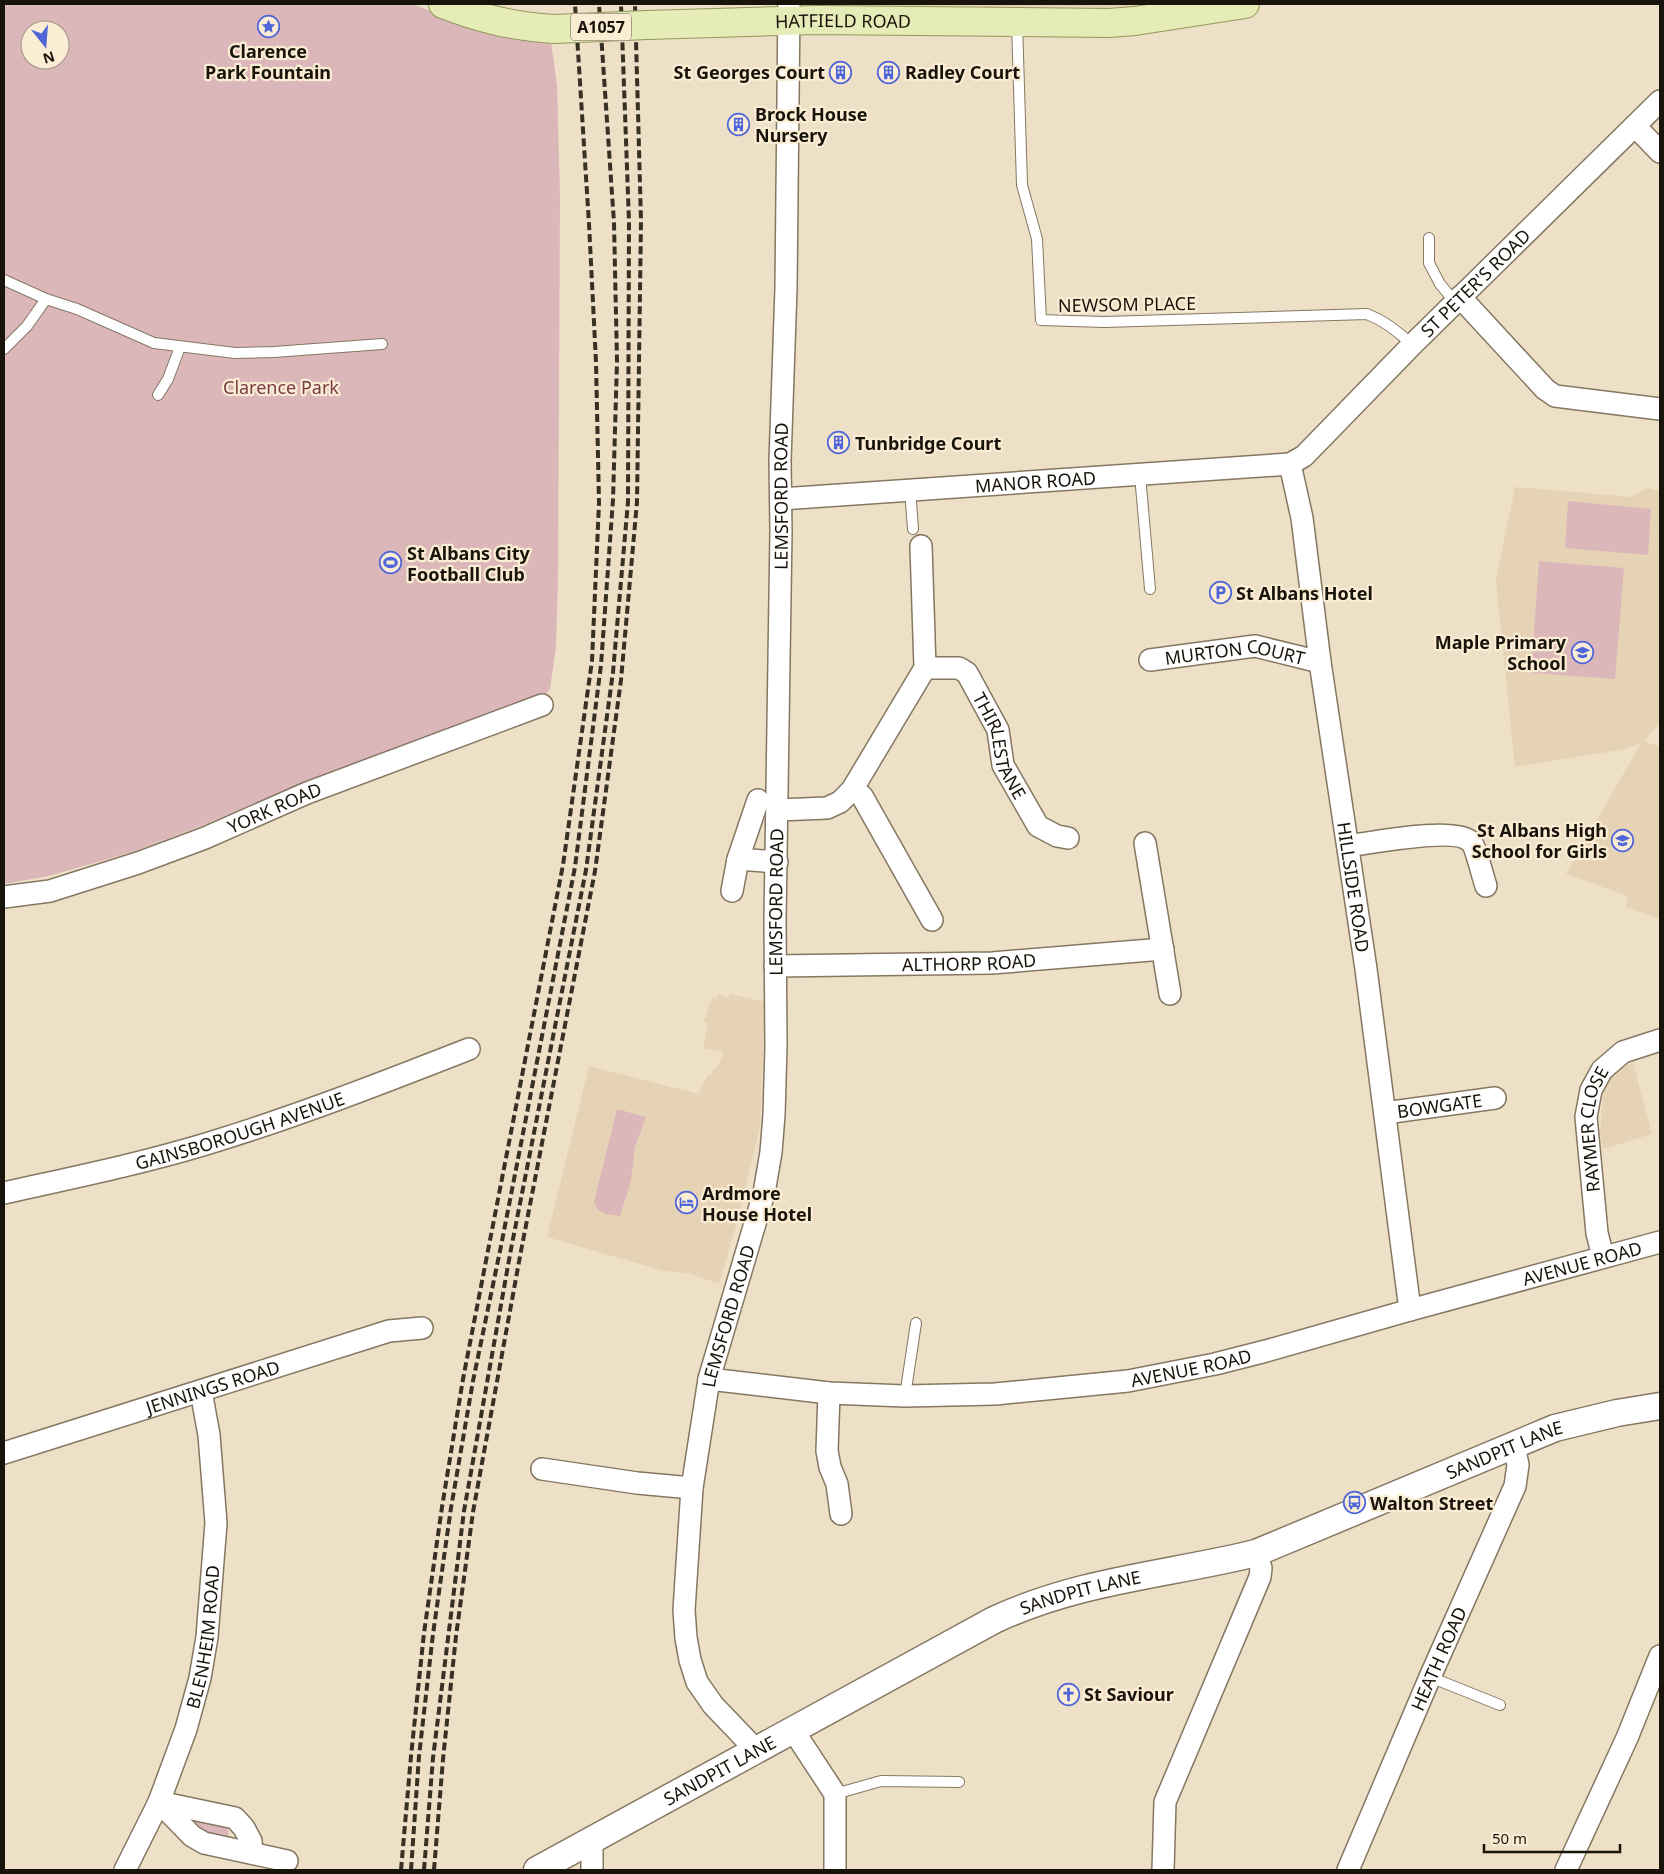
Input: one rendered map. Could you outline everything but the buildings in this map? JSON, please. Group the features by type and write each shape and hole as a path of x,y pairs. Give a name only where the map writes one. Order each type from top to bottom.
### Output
{"main road":[{"name":"HATFIELD ROAD","path":"443,4 480,18 554,29 647,25 789,12 916,20 1109,23 1135,22 1245,4"}],"street":[{"name":"LEMSFORD ROAD","path":"756,1750 714,1705 697,1682 686,1638 684,1610 692,1488 709,1379 764,1193 771,1152 776,1046 775,966 780,461 786,274 789,12"},
{"name":"ST PETER'S ROAD","path":"1290,464 1304,456 1412,345 1660,101"},
{"path":"1635,126 1660,152"},
{"path":"1458,300 1545,389 1555,396 1660,408"},
{"name":"MANOR ROAD","path":"781,499 1290,464"},
{"name":"HILLSIDE ROAD","path":"1290,464 1302,518 1320,662 1385,1113 1410,1310"},
{"path":"778,810 827,808 840,802 852,790 925,668 917,537"},
{"name":"MURTON COURT","path":"1150,660 1255,646 1320,662"},
{"name":"THIRLESTANE","path":"925,668 959,668 967,673 998,730 1003,765 1038,826 1057,836 1068,838"},
{"name":"YORK ROAD","path":"4,897 50,891 138,863 205,838 307,793 542,706"},
{"path":"852,790 862,796 932,920"},
{"path":"732,891 738,859 758,800"},
{"path":"1348,846 1436,835 1461,836 1472,843 1486,886"},
{"path":"1145,843 1170,994"},
{"path":"738,859 777,862"},
{"name":"ALTHORP ROAD","path":"775,966 992,963 1163,949"},
{"name":"RAYMER CLOSE","path":"1603,1257 1597,1233 1586,1117 1591,1090 1602,1070 1622,1052 1660,1040"},
{"name":"GAINSBOROUGH AVENUE","path":"4,1193 145,1161 206,1144 326,1104 469,1050"},
{"name":"BOWGATE","path":"1385,1113 1494,1098"},
{"name":"AVENUE ROAD","path":"709,1379 830,1393 905,1396 995,1394 1128,1381 1215,1364 1266,1351 1660,1242"},
{"name":"JENNINGS ROAD","path":"4,1453 389,1331 422,1328"},
{"name":"BLENHEIM ROAD","path":"125,1870 159,1802 186,1729 200,1678 207,1638 216,1523 208,1435 201,1391"},
{"path":"830,1393 827,1451 830,1467 837,1484 841,1514"},
{"name":"SANDPIT LANE","path":"553,1868 592,1841 994,1620 1020,1608 1062,1593 1117,1580 1209,1565 1256,1553 1555,1428 1617,1413 1660,1406"},
{"name":"HEATH ROAD","path":"1348,1870 1430,1677 1515,1486 1518,1465 1514,1446"},
{"path":"542,1469 637,1483 692,1488"},
{"path":"1163,1870 1165,1802 1260,1577 1261,1568 1256,1553"},
{"path":"1566,1870 1627,1738 1660,1656"},
{"path":"793,1730 834,1794 835,1870"},
{"path":"159,1802 235,1818 244,1828 251,1841 252,1853"},
{"path":"159,1802 192,1836 204,1843 287,1861"},
{"path":"592,1841 592,1870"}],"lane":[{"name":"NEWSOM PLACE","path":"1017,23 1022,184 1037,239 1041,320 1104,322 1367,314 1381,320 1400,333 1412,345"},
{"path":"1429,238 1429,263 1440,284 1458,300"},
{"path":"4,280 46,299 77,309 154,343 245,352 274,352 382,344"},
{"path":"4,349 26,326 46,299"},
{"path":"158,394 168,379 180,347"},
{"path":"1140,475 1150,589"},
{"path":"910,489 917,537"},
{"path":"905,1396 916,1323"},
{"path":"1430,1677 1500,1705"},
{"path":"834,1794 882,1781 959,1782"}],"shaded area":[{"path":"815,4 1184,4 1130,13 819,7"},
{"name":"Maple Primary School","path":"1515,487 1631,497 1648,488 1660,491 1660,722 1644,741 1660,747 1660,919 1626,907 1628,896 1566,874 1641,743 1620,750 1515,767 1496,581"},
{"path":"718,994 729,998 730,994 765,1002 760,1126 738,1219 719,1284 688,1273 664,1271 547,1237 589,1066 698,1094 708,1075 711,1075 713,1069 716,1069 724,1052 703,1048 708,1023 704,1022 712,997 717,998"},
{"path":"1633,1063 1652,1134 1603,1149 1600,1133 1604,1084 1616,1069"}],"green space":[{"name":"Clarence Park","path":"4,4 411,4 455,19 550,34 557,85 560,198 558,577 556,647 550,689 545,695 314,778 201,826 132,852 49,876 4,884"},
{"path":"1568,501 1651,509 1648,555 1565,548"},
{"path":"1539,561 1624,568 1615,679 1531,673"},
{"path":"617,1109 646,1117 635,1147 631,1181 620,1216 606,1214 597,1209 594,1201"},
{"path":"189,1820 227,1823 229,1839 206,1841"}],"railway":[{"path":"401,1870 424,1633 442,1507 463,1379 563,865 592,661 599,503 596,362 575,4"},
{"path":"411,1870 419,1756 433,1634 451,1508 473,1381 575,867 601,665 613,500 617,361 614,223 599,4"},
{"path":"424,1870 433,1758 464,1511 511,1249 586,870 613,672 628,502 629,222 621,4"},
{"path":"434,1870 456,1636 473,1512 521,1251 595,871 621,680 637,502 641,221 635,4"}],"place":[{"name":"Clarence Park Fountain","path":"268,26"},
{"name":"St Georges Court","path":"841,72"},
{"name":"Radley Court","path":"889,72"},
{"name":"Brock House Nursery","path":"739,124"},
{"name":"Tunbridge Court","path":"839,443"},
{"name":"St Albans City Football Club","path":"391,563"},
{"name":"St Albans Hotel","path":"1220,593"},
{"name":"Maple Primary School","path":"1582,652"},
{"name":"St Albans High School for Girls","path":"1623,840"},
{"name":"Ardmore House Hotel","path":"686,1203"},
{"name":"Walton Street","path":"1354,1503"},
{"name":"St Saviour","path":"1068,1694"}]}
